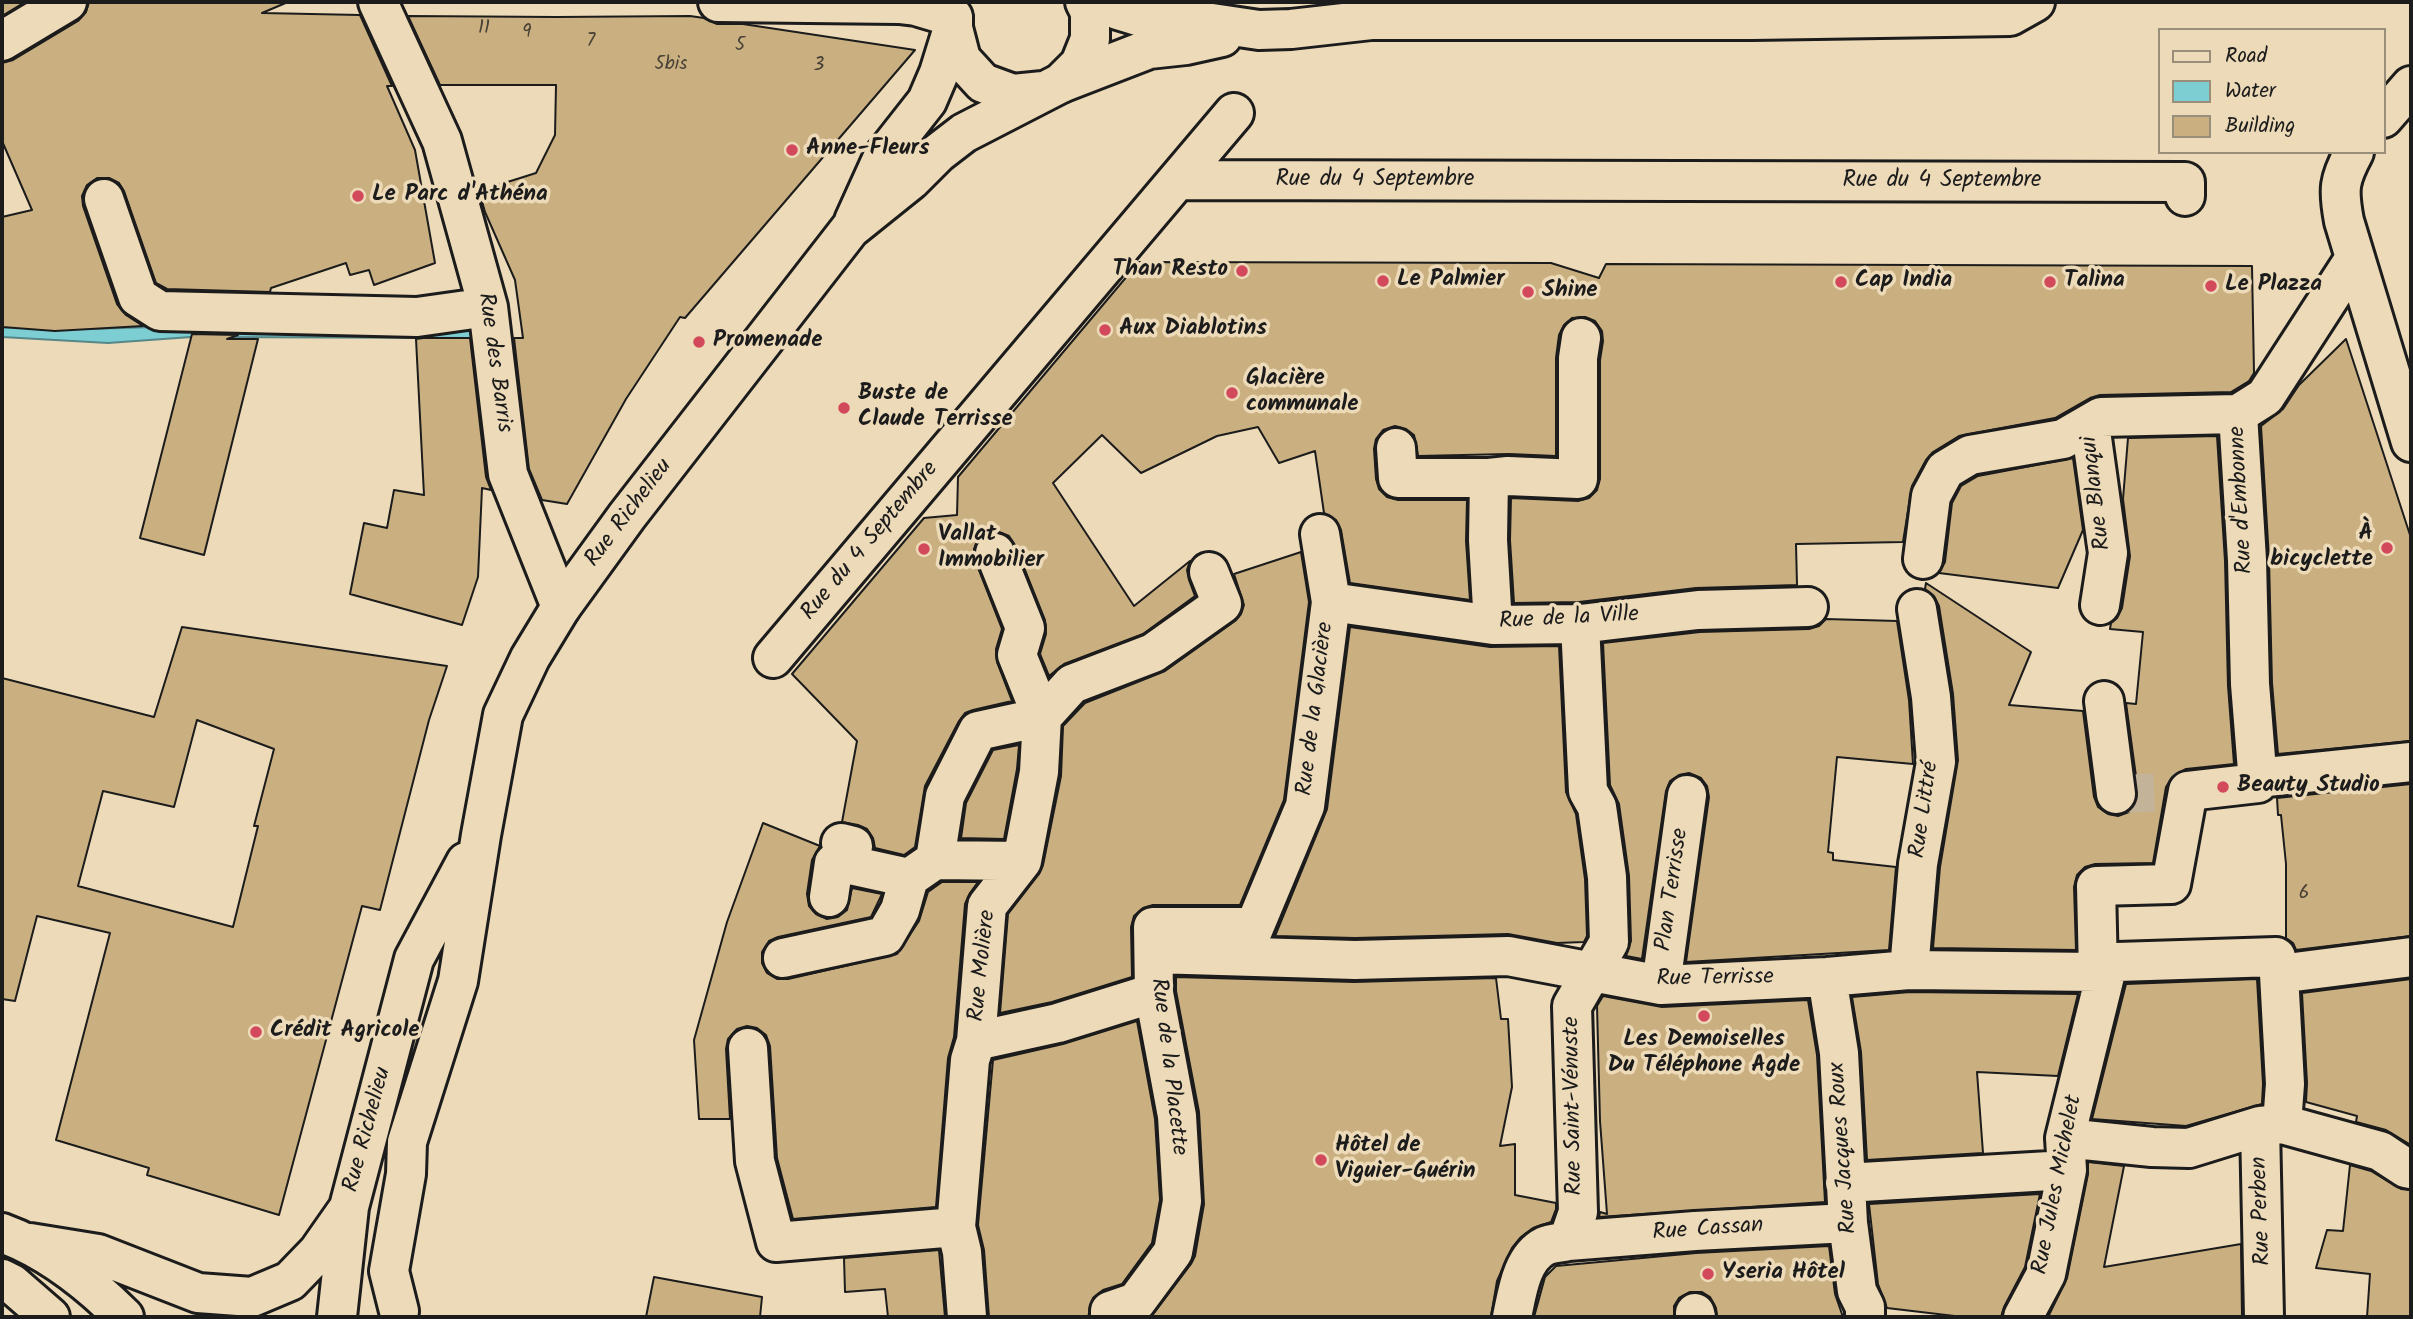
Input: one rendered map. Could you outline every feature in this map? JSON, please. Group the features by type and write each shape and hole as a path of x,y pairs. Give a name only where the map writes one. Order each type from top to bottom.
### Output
{"street":[{"path":"2,41 68,2"},
{"name":"Rue des Barris","path":"378,2 442,141 488,307 508,474 561,607"},
{"path":"718,2 898,3 955,16 961,59 983,83 1013,94 1053,87 1149,49 1186,45 1259,30 1311,14 1371,20 1752,11 2010,16 2033,2"},
{"path":"1053,87 1080,64 1090,39 1090,12 1085,2"},
{"path":"1104,2 1118,10 1151,20 1185,19 1259,30"},
{"name":"Rue Richelieu","path":"408,1314 389,1271 407,1174 407,1142 458,981 503,715 530,658 561,607 627,516 850,229 883,157 927,101 939,73 955,16"},
{"path":"2385,116 2411,86"},
{"name":"Rue Richelieu","path":"850,229 964,133 1053,87"},
{"path":"1178,180 1234,113"},
{"path":"2353,154 2343,174 2339,197 2411,442"},
{"name":"Rue du 4 Septembre","path":"773,658 1178,180 2185,183 2185,196"},
{"path":"104,199 138,297 160,312 417,317 488,307"},
{"name":"Rue d'Embonne","path":"2258,780 2250,684 2247,560 2238,414 2265,397 2355,258"},
{"path":"1396,448 1398,478 1508,476 1578,479 1578,358 1581,338"},
{"path":"1923,559 1931,496 1945,470 1970,455 2063,439 2101,417 2238,414"},
{"name":"Rue Blanqui","path":"2090,424 2108,553 2101,605"},
{"path":"1489,478 1488,540 1493,625"},
{"name":"Rue de la Glacière","path":"1248,942 1305,806 1331,602 1320,534"},
{"name":"Rue Molière","path":"967,1317 962,1252 956,1227 987,905 1022,860 1039,772 1042,717 1017,655 1025,628 996,552"},
{"path":"783,958 885,936 922,869 945,796 978,731 1042,717 1072,684 1153,653 1222,604 1209,572"},
{"name":"Rue de la Ville","path":"1331,602 1493,625 1580,625 1698,610 1808,607"},
{"name":"Rue Littré","path":"1909,970 1918,864 1936,762 1931,697 1917,609"},
{"name":"Rue Saint-Vénuste","path":"1568,1241 1578,1212 1572,1006 1609,942 1608,890 1597,807 1588,791 1580,625"},
{"path":"2104,701 2116,793"},
{"path":"2258,780 2411,762"},
{"name":"Rue Jules Michelet","path":"2023,1317 2046,1274 2102,970 2096,886 2171,884 2188,791 2258,780"},
{"name":"Plan Terrisse","path":"1661,985 1687,795"},
{"name":"Rue Richelieu","path":"337,1317 349,1207 414,960 481,835"},
{"path":"829,897 834,863 846,854 922,869 1022,860"},
{"name":"Rue de la Placette","path":"1110,1317 1110,1311 1136,1302 1173,1252 1182,1201 1177,1116 1154,993 1153,927 1248,942"},
{"name":"Rue Terrisse","path":"1248,942 1355,960 1508,956 1661,985 1909,970 2102,970 2117,962 2278,965 2411,957"},
{"path":"2271,1125 2286,1084 2278,965"},
{"name":"Rue Jacques Roux","path":"1827,976 1839,1053 1848,1223 1857,1291 1865,1307 1865,1317"},
{"path":"976,1041 1058,1023 1154,993"},
{"path":"748,1048 755,1161 776,1242 956,1227"},
{"path":"1845,1183 2066,1154 2152,1147 2189,1148 2271,1125 2380,1151 2411,1169"},
{"name":"Rue Perben","path":"2264,1317 2271,1125"},
{"path":"16,1238 98,1254 198,1293 251,1297 290,1280 318,1252 349,1207"},
{"name":"Rue Cassan","path":"1568,1241 1848,1223"},
{"path":"16,1238 94,1287 124,1317"},
{"path":"1512,1317 1519,1282 1530,1259 1545,1246 1568,1241"},
{"path":"2,1279 12,1284 50,1317"},
{"path":"360,1317 386,1311 408,1314"}],"water":[{"path":"472,322 474,338 191,337 108,343 2,337 2,327 87,329"}],"building":[{"path":"2,2 25,2 2,16"},
{"path":"89,2 288,2 262,13 360,15 392,86 387,86 415,150 435,263 374,285 369,270 350,275 346,263 271,288 270,292 167,289 156,283 119,183 109,178 97,178 87,185 82,196 83,206 117,304 126,315 143,326 55,331 2,327 2,217 32,210 2,141 2,63 13,60 78,21 86,12"},
{"path":"408,16 690,16 717,24 743,24 915,50 685,318 680,317 626,399 567,504 542,500 529,469 514,338 523,338 515,280 485,212 479,191 536,173 555,135 556,85 440,85"},
{"path":"1139,262 1551,263 1599,278 1606,264 2252,266 2254,373 2249,381 2231,392 2100,395 2055,418 1959,436 1933,452 1912,486 1903,542 1796,544 1797,585 1696,588 1579,602 1514,603 1510,540 1511,498 1578,501 1589,498 1597,490 1600,479 1600,360 1603,341 1602,331 1595,321 1585,317 1572,318 1564,325 1559,335 1556,358 1556,456 1418,456 1414,435 1395,426 1383,430 1376,439 1376,479 1379,489 1387,497 1398,500 1467,500 1466,541 1470,600 1350,583 1341,530 1336,520 1324,513 1315,451 1279,463 1258,427 1217,436 1141,473 1102,435 1053,483 1134,606 1190,561 1187,570 1195,596 1143,634 1064,664 1049,676 1040,654 1046,634 1045,620 1015,545 1009,536 999,532 988,533 978,539 974,549 975,560 1002,629 996,649 997,662 1012,701 965,713 959,721 925,786 915,847 904,855 875,848 867,829 842,822 857,741 792,674 924,518 957,515 958,477"},
{"path":"192,334 238,335 227,339 258,339 204,555 140,538"},
{"path":"470,338 486,477 491,490 482,488 478,577 462,625 350,594 364,523 387,528 394,490 424,495 416,339"},
{"path":"2346,339 2411,538 2411,741 2278,754 2272,683 2269,559 2261,426 2283,409 2299,385"},
{"path":"2217,436 2234,764 2186,769 2173,776 2166,787 2153,863 2095,864 2085,867 2077,875 2074,887 2076,950 1933,948 1940,867 1958,760 1953,694 1939,606 1934,596 1925,589 1926,583 2031,652 2009,705 2083,711 2094,797 2098,807 2108,814 2118,816 2129,812 2136,803 2138,791 2126,703 2136,704 2143,632 2110,629 2111,623 2122,608 2130,556 2123,499 2128,438"},
{"path":"2073,458 2083,530 2058,588 1939,573 1945,562 1952,503 1961,486 1978,476"},
{"path":"1301,552 1309,602 1284,800 1240,905 1153,905 1143,908 1134,916 1131,927 1132,977 1052,1002 1000,1013 1008,914 1043,865 1061,776 1063,726 1085,703 1165,671 1235,621 1244,605 1234,574"},
{"path":"1826,619 1897,621 1909,700 1913,764 1837,757 1828,852 1833,853 1833,860 1896,867 1889,950 1686,962 1709,797 1707,786 1701,778 1689,773 1670,781 1666,791 1642,959 1626,956 1631,941 1629,876 1619,804 1610,785 1603,643 1700,632 1809,629 1819,626"},
{"path":"182,627 447,666 429,720 380,910 362,906 279,1215 147,1175 149,1168 56,1140 110,933 37,916 15,1001 2,999 2,678 154,717","holes":["197,720 274,749 254,826 258,826 233,927 78,886 103,791 174,807"]},
{"path":"1350,627 1490,647 1559,646 1566,792 1576,814 1585,879 1587,936 1584,942 1557,943 1508,934 1355,938 1275,936 1327,809"},
{"path":"1019,745 1004,839 961,838 966,803 993,750"},
{"path":"2411,784 2411,936 2296,950 2293,943 2286,938 2286,864 2277,798"},
{"path":"763,823 820,846 812,860 807,894 809,906 816,914 827,919 838,917 847,910 852,888 882,894 871,917 769,941 762,952 762,963 767,973 777,979 788,979 897,954 919,921 928,892 942,882 978,882 965,904 954,1037 948,1058 936,1207 793,1219 777,1158 770,1046 766,1035 757,1028 747,1026 737,1029 728,1039 726,1049 730,1119 699,1119 694,1040 727,922"},
{"path":"1176,977 1354,982 1496,978 1501,1019 1508,1019 1512,1087 1500,1146 1515,1144 1515,1195 1556,1203 1556,1209 1551,1222 1533,1228 1512,1248 1497,1281 1491,1317 1151,1317 1195,1256 1204,1204 1199,1112 1176,991"},
{"path":"2257,979 2262,1104 2186,1126 2092,1119 2126,984"},
{"path":"2411,979 2411,1145 2386,1130 2356,1122 2357,1116 2306,1102 2302,993"},
{"path":"1910,992 2078,994 2058,1076 1977,1072 1983,1153 1867,1160 1861,1052 1852,997"},
{"path":"1603,996 1662,1007 1808,1000 1817,1055 1825,1202 1599,1217 1600,1212 1607,1214 1600,1121 1597,1006"},
{"path":"1137,1021 1155,1119 1160,1200 1152,1243 1122,1284 1103,1290 1093,1298 1088,1317 989,1317 984,1250 978,1225 993,1060 1063,1044"},
{"path":"2088,1162 2124,1166 2104,1267 2241,1244 2242,1317 2048,1317 2067,1278 2088,1174"},
{"path":"2350,1165 2371,1171 2401,1189 2411,1190 2411,1317 2367,1317 2370,1274 2316,1268 2327,1230 2343,1231"},
{"path":"2040,1194 2025,1267 2001,1317 1963,1317 1887,1308 1878,1284 1869,1204"},
{"name":"Yseria Hôtel","path":"1829,1246 1835,1294 1843,1317 1717,1317 1710,1297 1702,1292 1690,1292 1679,1298 1674,1306 1674,1317 1534,1317 1545,1277 1556,1266 1696,1253"},
{"path":"939,1250 945,1317 888,1317 885,1289 845,1292 844,1258"},
{"path":"654,1277 762,1297 760,1317 646,1317"}],"tunnel":[{"path":"2116,794 2188,791"}],"place":[{"name":"Anne-Fleurs","path":"792,150"},
{"name":"Le Parc d'Athéna","path":"358,196"},
{"name":"Than Resto","path":"1242,271"},
{"name":"Le Palmier","path":"1383,281"},
{"name":"Cap India","path":"1841,282"},
{"name":"Talina","path":"2050,282"},
{"name":"Le Plazza","path":"2211,286"},
{"name":"Shine","path":"1528,292"},
{"name":"Aux Diablotins","path":"1105,330"},
{"name":"Promenade","path":"699,342"},
{"name":"Glacière communale","path":"1232,393"},
{"name":"Buste de Claude Terrisse","path":"844,408"},
{"name":"À bicyclette","path":"2387,548"},
{"name":"Vallat Immobilier","path":"924,549"},
{"name":"Beauty Studio","path":"2223,787"},
{"name":"Les Demoiselles Du Téléphone Agde","path":"1704,1016"},
{"name":"Crédit Agricole","path":"256,1032"},
{"name":"Hôtel de Viguier-Guérin","path":"1321,1160"},
{"name":"Yseria Hôtel","path":"1708,1274"}]}
